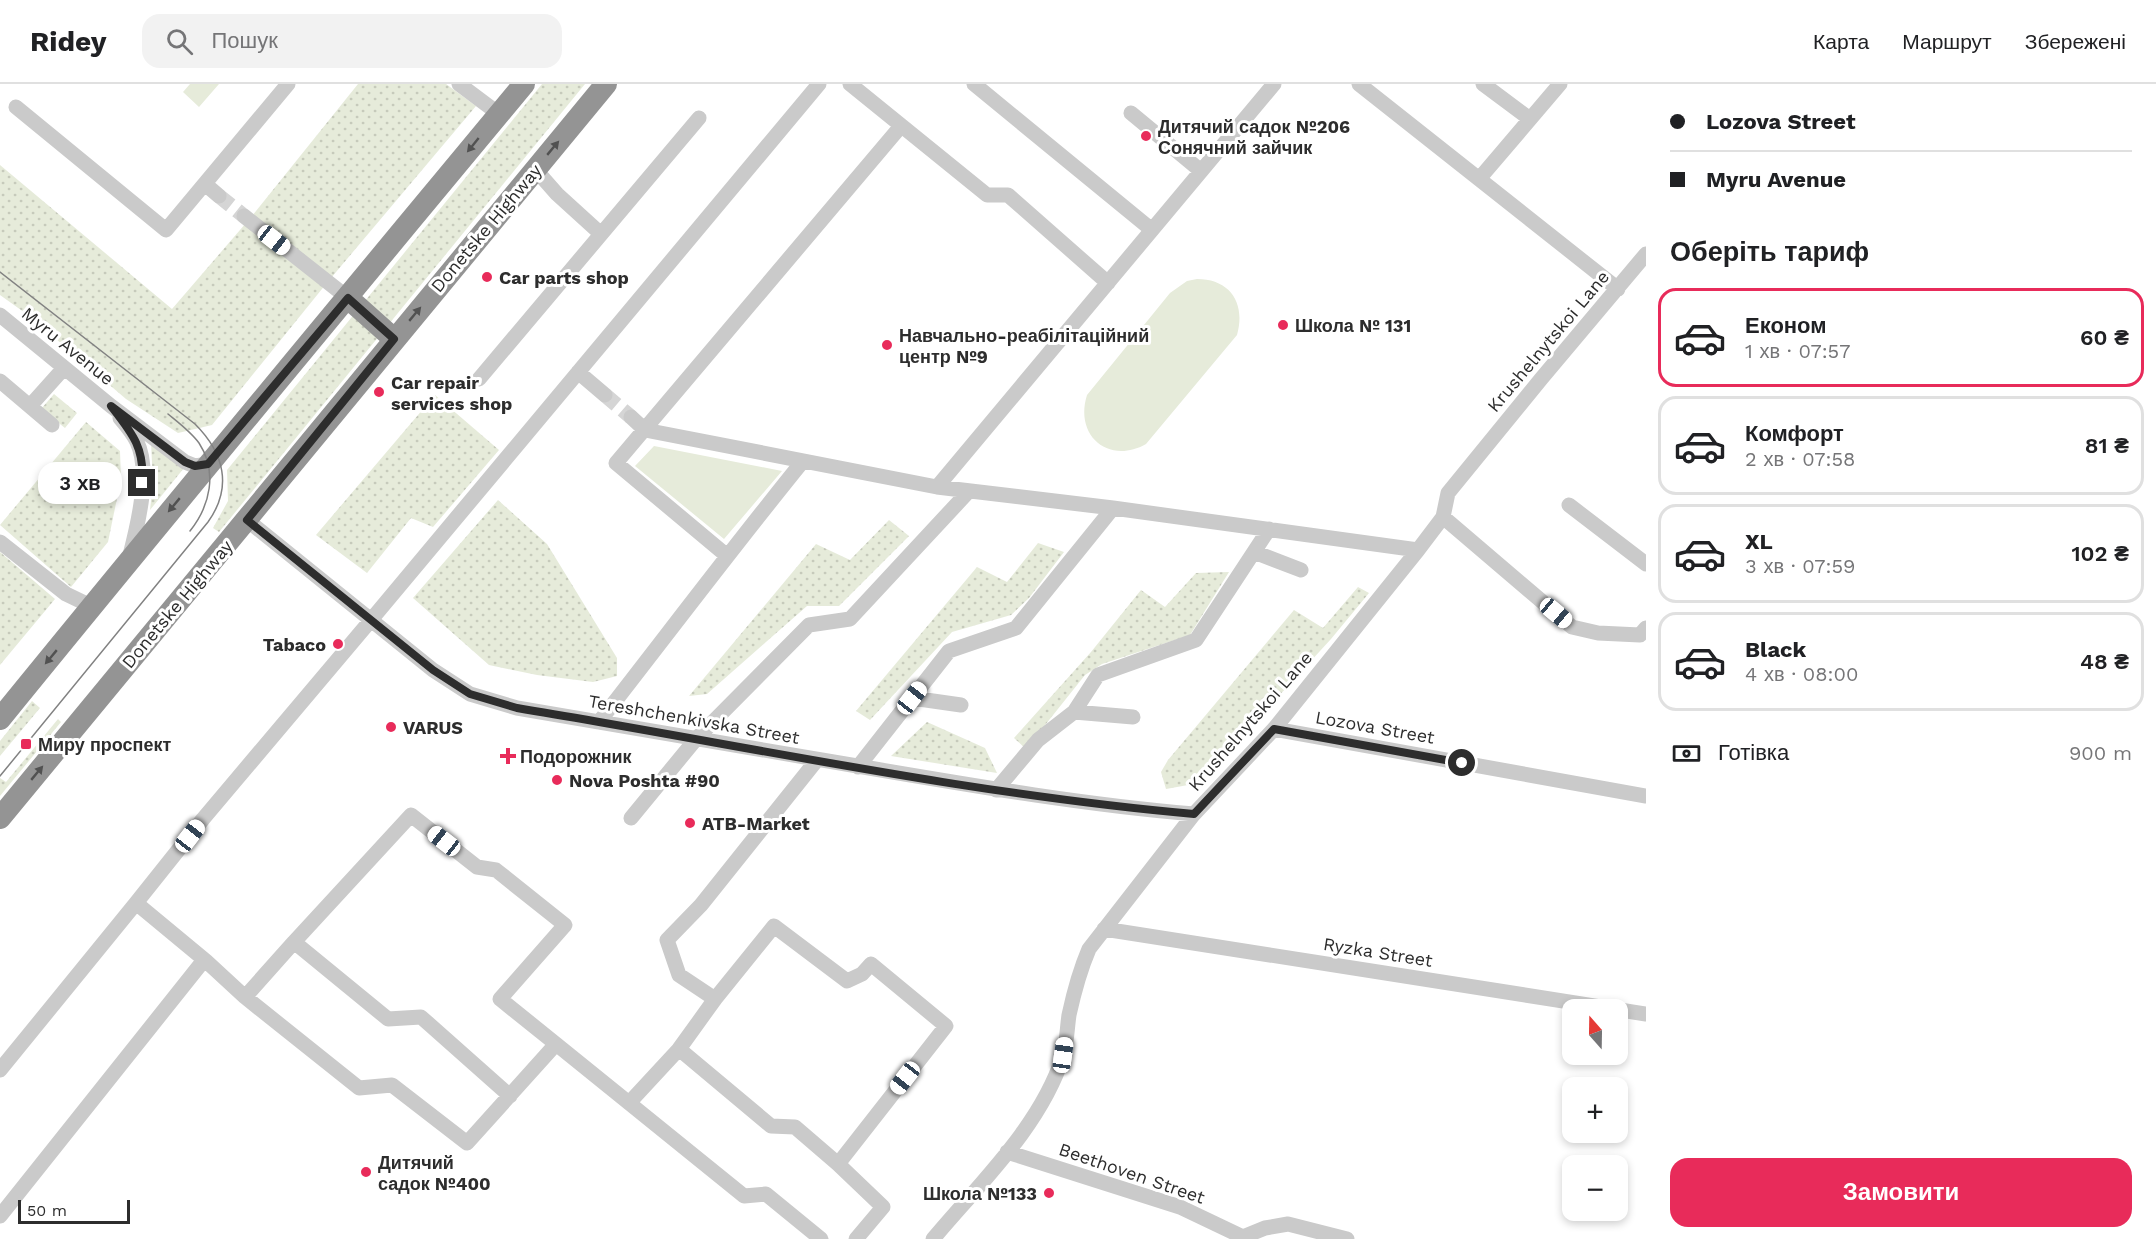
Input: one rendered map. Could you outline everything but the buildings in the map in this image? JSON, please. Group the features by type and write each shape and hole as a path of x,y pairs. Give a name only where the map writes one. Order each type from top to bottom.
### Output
{"highway":[{"path":"0,719 208,464 524,84"},
{"name":"Donetske Highway","path":"0,818 606,84"},
{"path":"348,298 394,339"}],"street":[{"path":"16,107 166,230 288,84"},
{"path":"459,84 499,114"},
{"path":"469,84 479,98"},
{"path":"0,1070 203,819 819,84"},
{"path":"850,84 987,195 1008,195 1108,283"},
{"path":"974,84 1152,230"},
{"path":"937,487 1274,84"},
{"path":"1359,84 1618,289"},
{"path":"1483,84 1530,119"},
{"path":"1479,179 1560,84"},
{"path":"1131,114 1201,171"},
{"path":"479,379 699,118"},
{"path":"726,555 616,464 901,126"},
{"path":"535,169 557,194 601,234"},
{"path":"204,184 219,196"},
{"path":"244,216 348,298"},
{"name":"Krushelnytskoi Lane","path":"933,1239 1027,1128 1045,1098 1063,1055 1079,972 1089,949 1194,814 1274,729 1418,550 1443,518 1448,493 1646,254"},
{"name":"Myru Avenue","path":"0,315 111,406 185,462 195,466 208,464"},
{"path":"30,406 64,368"},
{"path":"578,372 605,395"},
{"path":"0,381 52,425"},
{"name":"Myru Avenue","path":"111,406 137,442 144,468 134,538 128,561"},
{"path":"631,417 645,430 937,487 1113,508 1418,550"},
{"path":"599,722 667,636 726,555 803,461"},
{"path":"632,818 696,738 809,625 850,619 969,491"},
{"path":"1569,505 1646,564"},
{"path":"858,766 949,651 1016,628 1113,508"},
{"path":"1443,518 1572,627 1598,633 1643,632"},
{"name":"Tereshchenkivska Street","path":"247,520 433,670 470,694 517,708 996,790 1194,814"},
{"path":"996,790 1038,740 1074,712 1098,675 1196,640 1269,529"},
{"path":"0,542 66,594 93,607"},
{"path":"1254,552 1301,570"},
{"path":"912,698 961,705"},
{"path":"1074,712 1133,717"},
{"name":"Lozova Street","path":"1274,729 1646,796"},
{"path":"715,999 679,975 667,940 701,905 816,760"},
{"path":"245,997 411,815 477,867 496,870 565,925 500,999 744,1196 766,1194 821,1239"},
{"path":"136,903 245,997 359,1088 392,1085 467,1143 556,1044"},
{"path":"629,1103 679,1050 715,999 774,926 847,981 862,974 871,964 946,1026 837,1164"},
{"name":"Ryzka Street","path":"1104,929 1646,1014"},
{"path":"294,942 388,1019 422,1017 510,1096"},
{"path":"0,1216 204,960"},
{"path":"679,1050 771,1126 795,1127 883,1207 856,1239"},
{"name":"Beethoven Street","path":"1006,1152 1180,1207 1243,1237 1264,1228 1288,1224 1347,1239"}],"green space":[{"path":"190,84 219,84 199,107 183,92"},
{"path":"358,84 446,84 476,106 331,278 252,216"},
{"path":"542,84 585,84 219,532 213,528 228,501 227,470"},
{"path":"0,165 172,309 246,223 326,284 212,425 178,433 126,399 28,315 0,295"},
{"path":"1197,279 1218,283 1233,295 1239,313 1237,335 1146,444 1132,450 1108,449 1090,434 1084,410 1087,395 1170,293 1187,281"},
{"path":"54,394 77,413 65,428 41,409"},
{"path":"435,395 499,450 433,527 411,518 367,573 316,535"},
{"path":"86,422 120,451 121,479 108,542 71,587 0,525"},
{"path":"151,442 184,468 150,510 153,483"},
{"path":"654,446 782,471 724,539 635,466"},
{"path":"498,500 547,544 617,658 617,676 593,682 537,675 489,665 413,598"},
{"path":"889,520 909,536 839,606 807,606 707,694 689,696 816,544 850,560"},
{"path":"1038,543 1064,552 1029,598 1011,615 952,632 870,720 856,711 977,567 1007,582"},
{"path":"0,552 55,599 0,665"},
{"path":"1229,572 1190,635 1102,664 1085,675 1026,749 1014,738 1091,652 1141,590 1165,607 1196,573"},
{"path":"1358,587 1369,593 1331,639 1199,783 1166,789 1161,772 1168,760 1294,610 1323,628"},
{"path":"32,701 40,708 0,756 0,741"},
{"path":"58,719 61,722 0,796 0,778 6,782"},
{"path":"927,722 985,748 997,773 891,756"}],"tunnel":[{"path":"219,196 244,216"},
{"path":"605,395 631,417"}],"tram line":[{"path":"0,272 195,424 213,447 222,471 223,483 221,496 208,522 0,776"},
{"path":"168,414 189,431 199,443 208,465 210,477 207,500 190,531"}],"place":[{"name":"Дитячий садок №206 Сонячний зайчик","path":"1146,136"},
{"name":"Car parts shop","path":"487,277"},
{"name":"Школа № 131","path":"1283,325"},
{"name":"Навчально-реабілітаційний центр №9","path":"887,345"},
{"name":"Car repair services shop","path":"379,392"},
{"name":"Tabaco","path":"338,644"},
{"name":"VARUS","path":"391,727"},
{"name":"Миру проспект","path":"26,744"},
{"name":"Подорожник","path":"508,756"},
{"name":"Nova Poshta #90","path":"557,780"},
{"name":"ATB-Market","path":"690,823"},
{"name":"Дитячий садок №400","path":"366,1172"},
{"name":"Школа №133","path":"1049,1193"}],"route":[{"path":"142,483 144,468 137,442 111,406 185,462 195,466 208,464 348,298 394,339 247,520 433,670 470,694 517,708 996,790 1153,811 1194,814 1274,729 1462,763"}]}
